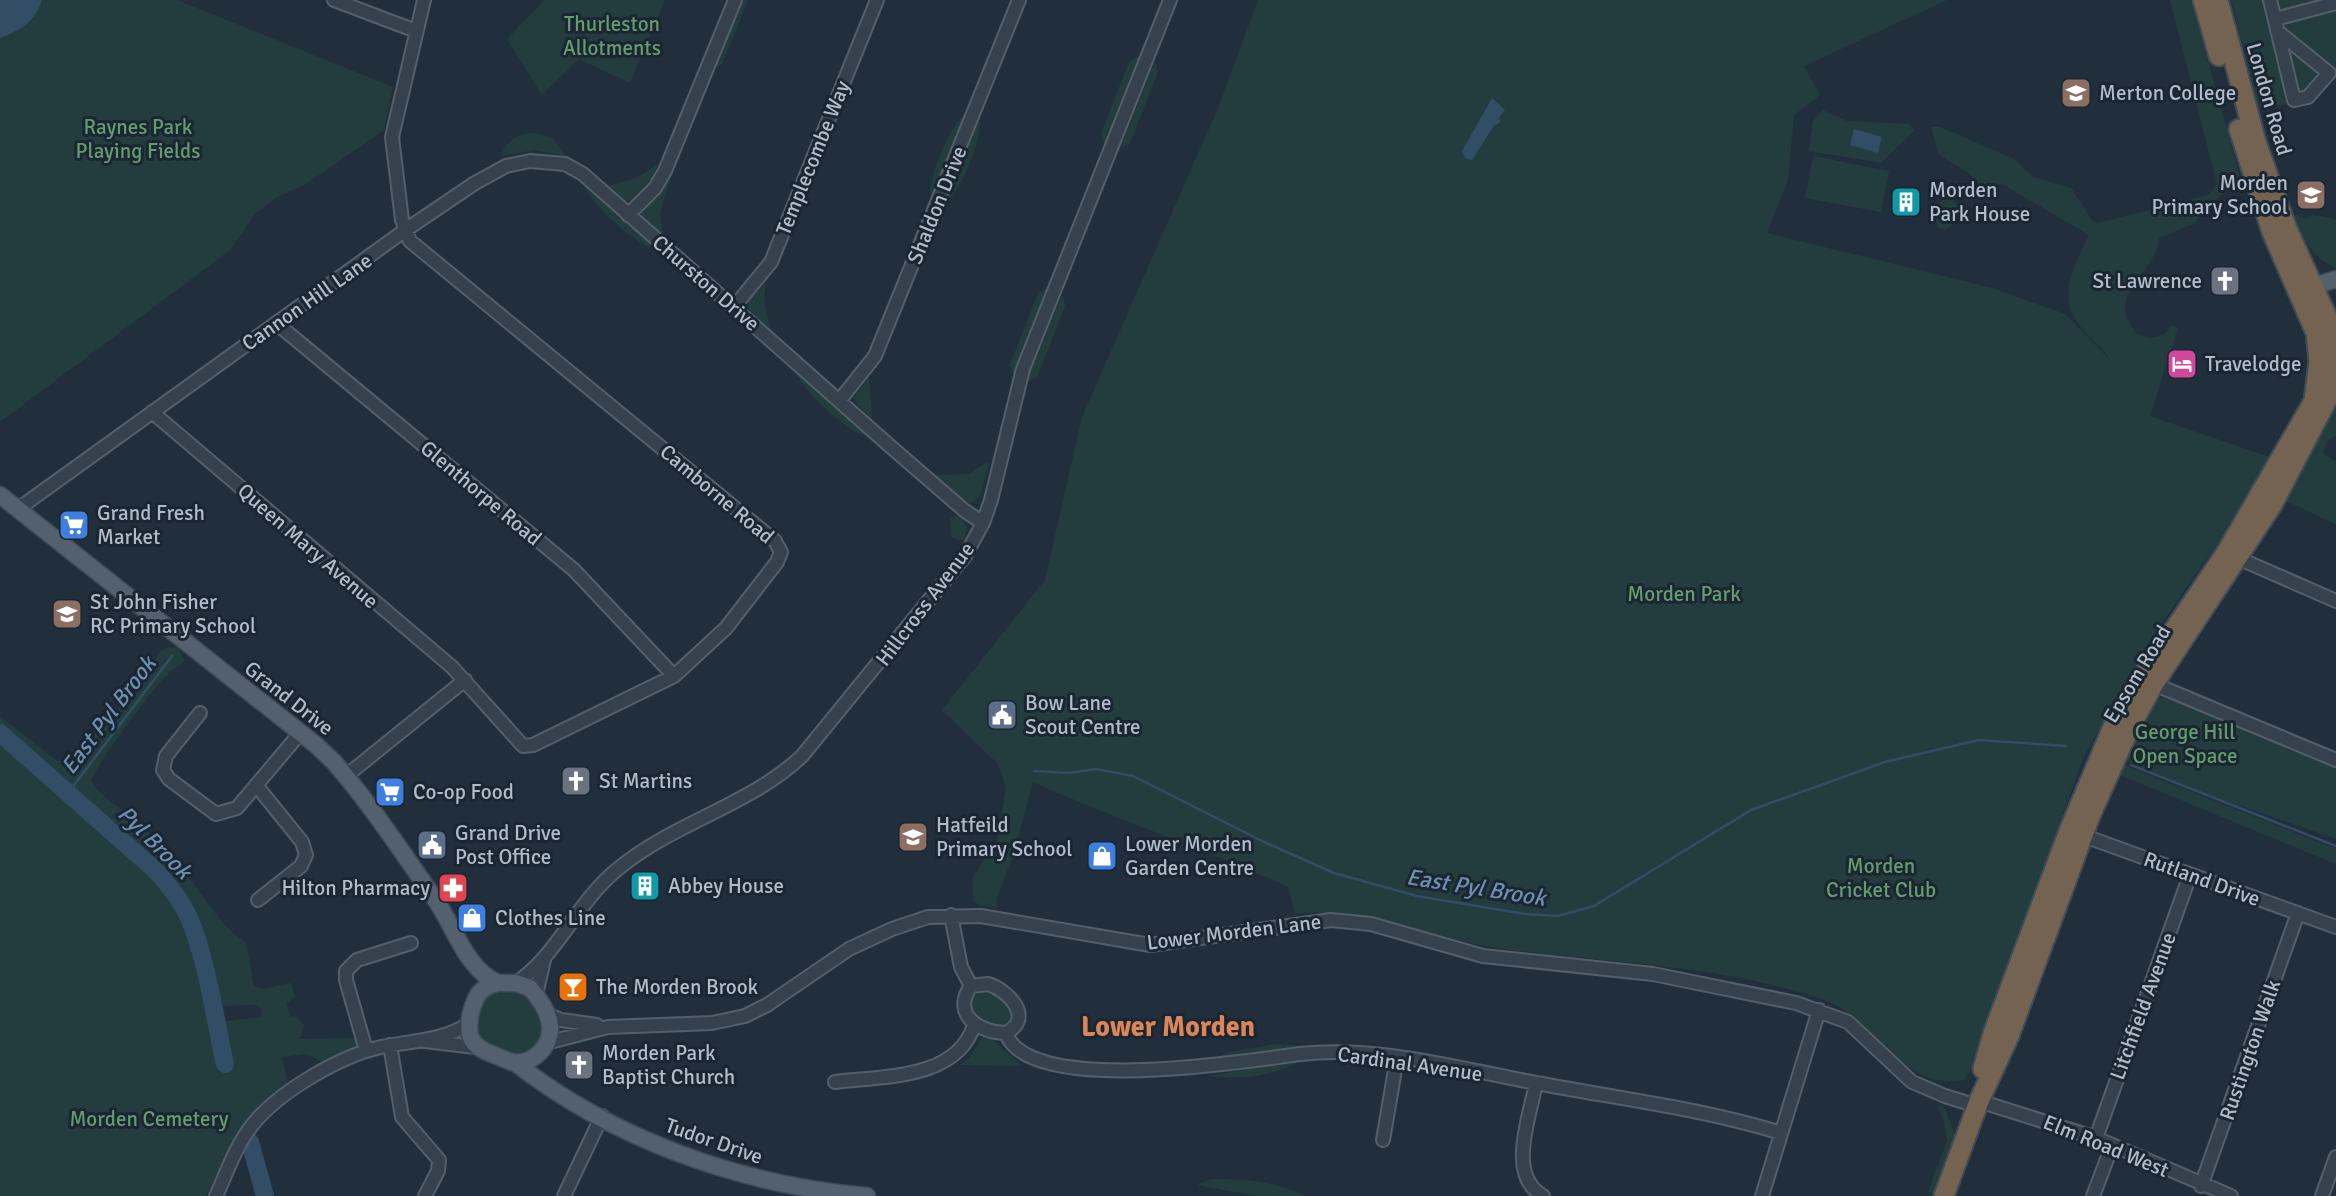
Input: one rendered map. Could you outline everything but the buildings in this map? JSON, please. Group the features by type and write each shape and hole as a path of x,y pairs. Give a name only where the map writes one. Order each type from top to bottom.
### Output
{"highway":[{"name":"London Road","path":"2203,0 2252,178 2315,292"},
{"name":"London Road","path":"2218,0 2256,142 2287,229 2315,292"},
{"name":"Epsom Road","path":"2232,556 2314,401 2319,361 2314,327 2315,292"},
{"name":"Epsom Road","path":"1944,1196 1978,1103 1979,1084 1994,1031 2076,833 2128,731 2147,682 2232,556 2272,505 2329,396 2334,354 2327,317 2315,292"}],"main road":[{"path":"2315,292 2336,279"},
{"name":"Grand Drive","path":"0,495 300,732 346,776 444,912 468,956 489,980 498,984"},
{"name":"Grand Drive","path":"468,956 476,995"},
{"path":"544,1047 525,1062 514,1062 475,1047 468,1024 476,995 488,986 516,983 525,985 536,995 550,1024 544,1047 544,1074 558,1091"},
{"name":"Tudor Drive","path":"514,1062 540,1083 668,1149 743,1175 782,1185 867,1196"}],"street":[{"path":"334,0 416,31"},
{"path":"404,231 392,137 424,0"},
{"path":"628,215 655,188 665,171 735,0"},
{"name":"Templecombe Way","path":"734,307 771,262 877,0"},
{"name":"Shaldon Drive","path":"839,401 875,356 1019,0"},
{"name":"Hillcross Avenue","path":"516,983 544,960 580,906 619,867 646,849 772,781 802,756 944,584 983,523 1023,369 1170,0"},
{"path":"2270,0 2276,25 2294,100 2308,97 2329,73 2276,25"},
{"path":"2276,25 2336,3"},
{"name":"Churston Drive","path":"404,231 496,172 530,161 555,162 575,169 965,511 983,523"},
{"name":"Cannon Hill Lane","path":"19,509 404,231"},
{"name":"Camborne Road","path":"404,231 419,249 778,545 781,555 735,617 674,676 533,745"},
{"name":"Glenthorpe Road","path":"276,323 574,570 674,676"},
{"name":"Queen Mary Avenue","path":"152,412 465,680 519,744 533,745"},
{"path":"2232,556 2336,601"},
{"path":"346,776 465,680"},
{"path":"2147,682 2336,760"},
{"path":"200,713 163,763 165,775 216,814 237,808 300,732"},
{"path":"256,785 302,842 306,855 301,866 258,900"},
{"name":"Rutland Drive","path":"2076,833 2336,926"},
{"name":"Litchfield Avenue","path":"2096,1138 2190,874"},
{"name":"Rustington Walk","path":"2201,1186 2298,913"},
{"path":"835,1082 939,1065 960,1051 969,1041 974,1025 964,1004 971,986 961,967 951,915"},
{"name":"Lower Morden Lane","path":"547,1014 561,1020 608,1027 712,1023 745,1016 767,1005 814,970 861,943 912,921 951,915 997,918 1150,945 1312,921 1349,921 1483,956 1653,974 1819,1010 1847,1022 1912,1082 1945,1096 1978,1103"},
{"path":"366,1050 346,980 346,971 357,960 411,943"},
{"name":"Hillcross Avenue","path":"536,995 544,960"},
{"path":"971,986 988,984 1006,991 1012,998 1018,1021 1014,1030 1006,1033 974,1025"},
{"path":"1762,1196 1819,1010"},
{"path":"216,1196 238,1148 253,1124 312,1078 366,1050 457,1032 468,1024"},
{"name":"Lower Morden Lane","path":"544,1047 608,1027"},
{"name":"Cardinal Avenue","path":"1006,1033 1013,1047 1028,1058 1114,1069 1193,1069 1321,1053 1397,1058 1718,1115 1781,1133"},
{"path":"421,1041 475,1047"},
{"path":"390,1045 402,1117 439,1160 438,1171 425,1196"},
{"path":"1382,1140 1397,1058"},
{"path":"1536,1083 1522,1164 1530,1186 1543,1196"},
{"name":"Elm Road West","path":"1978,1103 2096,1138 2201,1186 2231,1196"},
{"path":"564,1196 602,1116"},
{"path":"2093,1196 2112,1146"},
{"path":"2322,1196 2335,1163"}],"green space":[{"name":"Raynes Park Playing Fields","path":"0,0 177,0 393,87 384,130 306,184 277,197 256,213 230,250 0,422"},
{"name":"Thurleston Allotments","path":"545,0 665,0 630,83 579,59 542,95 507,39"},
{"path":"741,0 748,0 722,64 712,70"},
{"name":"Morden Park","path":"1258,0 1947,0 1804,66 1820,95 1794,115 1788,180 1767,233 1992,288 2065,314 2111,361 2085,332 2070,308 2068,296 2072,273 2089,235 2002,184 1981,187 1969,173 1939,155 1931,127 1940,127 2014,159 2033,177 2071,188 2092,220 2098,223 2208,195 2217,184 2170,0 2191,0 2241,180 2202,210 2195,223 2159,238 2151,261 2130,291 2125,312 2134,331 2143,337 2150,338 2166,333 2171,325 2178,328 2150,416 2269,457 2218,543 2150,640 2084,756 1970,1071 1964,1080 1943,1081 1923,1075 1906,1065 1841,1008 1822,999 1783,988 1704,972 1503,949 1349,915 1295,914 1288,887 1033,782 1013,856 996,900 997,908 979,905 973,900 972,879 997,840 1006,787 998,764 942,710 1045,580 1082,417 1218,108"},
{"path":"2231,0 2336,0 2336,73 2308,100 2259,109"},
{"path":"1140,56 1104,144 1101,133 1129,62"},
{"path":"1155,61 1158,72 1130,143 1120,149"},
{"path":"1823,110 1847,121 1910,124 1914,131 1881,163 1809,151 1813,121"},
{"path":"967,114 931,199 932,180 941,153 954,128"},
{"path":"979,118 978,138 969,165 956,190 943,204"},
{"path":"536,133 554,139 565,156 535,150 501,156 514,138"},
{"path":"1813,156 1889,171 1881,212 1805,198"},
{"path":"659,163 652,178 630,201 623,201 608,186 636,178"},
{"path":"670,178 660,213 663,236 643,219 642,213"},
{"path":"584,186 659,249 651,248 617,225 588,194"},
{"path":"1948,196 1953,198 1959,212 1957,222 1945,230 1938,227 1935,219 1939,203"},
{"path":"2296,214 2305,219 2312,215 2336,219 2336,268 2321,259 2309,247 2297,224 2294,216"},
{"path":"766,283 764,302 771,331 748,308 749,301"},
{"path":"1048,287 1013,375 1010,364 1038,293"},
{"path":"1062,295 1065,306 1037,377 1026,383"},
{"path":"797,373 870,437 852,430 829,412 808,391"},
{"path":"869,378 872,416 870,418 853,398"},
{"path":"2336,407 2336,435 2327,442 2323,453 2336,462 2336,524 2286,501"},
{"path":"986,463 989,464 980,497 970,503 962,500 934,475 969,474"},
{"path":"959,515 967,527 964,541 952,538 950,518"},
{"name":"Morden Cemetery","path":"168,647 178,649 185,661 163,679 140,707 91,781 97,790 164,845 225,926 246,943 254,986 262,989 291,983 295,997 287,1003 290,1017 295,1016 304,1025 300,1039 356,1038 357,1045 322,1062 305,1054 282,1057 288,1084 251,1115 236,1135 206,1196 0,1196 0,716 57,761 68,757 111,717 161,651","holes":["256,1005 261,1008 262,1017 226,1021 222,1006"]},
{"name":"George Hill Open Space","path":"2167,696 2336,766 2336,839 2218,798 2124,760 2154,701"},
{"path":"2124,765 2336,849 2336,864 2120,775"},
{"path":"519,990 528,996 545,1032 533,1051 518,1056 481,1040 475,1029 483,999 491,993"},
{"path":"989,990 1006,998 1013,1015 1008,1024 997,1027 974,1017 968,1004 972,995"},
{"path":"984,1035 990,1037 1022,1066 960,1065 969,1058"},
{"path":"1277,1044 1303,1046 1214,1058 1234,1051"},
{"path":"1301,1061 1278,1071 1255,1076 1206,1076"},
{"path":"1937,1106 1944,1107 1955,1134 1933,1193 1928,1192 1947,1141 1944,1120"},
{"path":"1211,1179 1271,1184 1305,1196 1257,1196 1197,1185"}],"water":[{"path":"0,0 42,0 26,24 0,38"},
{"path":"1492,98 1505,110 1499,118 1501,122 1494,126 1472,160 1465,158 1462,151"},
{"path":"1854,129 1882,137 1878,153 1850,145"}],"waterway":[{"name":"East Pyl Brook","path":"68,793 172,656"},
{"name":"Pyl Brook","path":"0,733 155,870 178,899 189,918 201,952 225,1064"},
{"name":"East Pyl Brook","path":"1034,771 1069,773 1096,769 1133,776 1264,842 1334,873 1417,896 1525,914 1558,916 1594,906 1751,810 1885,762 1979,740 2066,746"},
{"name":"East Pyl Brook","path":"2131,765 2336,846"},
{"name":"Pyl Brook","path":"250,1142 265,1196"}],"place":[{"name":"Merton College","path":"2076,93"},
{"name":"Morden Primary School","path":"2311,195"},
{"name":"Morden Park House","path":"1906,202"},
{"name":"St Lawrence","path":"2225,281"},
{"name":"Travelodge","path":"2182,364"},
{"name":"Grand Fresh Market","path":"74,525"},
{"name":"St John Fisher RC Primary School","path":"67,614"},
{"name":"Bow Lane Scout Centre","path":"1002,715"},
{"name":"St Martins","path":"576,781"},
{"name":"Co-op Food","path":"390,792"},
{"name":"Hatfeild Primary School","path":"913,837"},
{"name":"Grand Drive Post Office","path":"432,845"},
{"name":"Lower Morden Garden Centre","path":"1102,856"},
{"name":"Abbey House","path":"645,886"},
{"name":"Hilton Pharmacy","path":"453,888"},
{"name":"Clothes Line","path":"472,918"},
{"name":"The Morden Brook","path":"573,987"},
{"name":"Morden Park Baptist Church","path":"579,1065"}],"district":[{"name":"Lower Morden","path":"1168,1026"}],"park label":[{"name":"Morden Cricket Club","path":"1881,878"}]}
